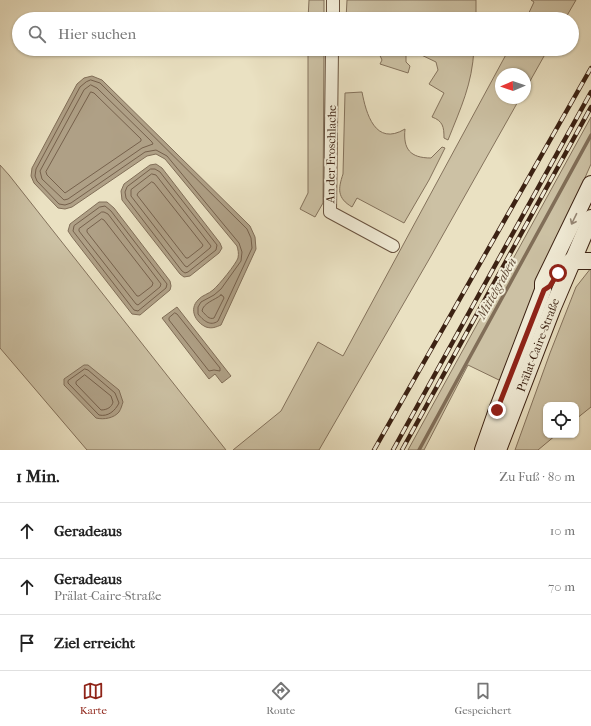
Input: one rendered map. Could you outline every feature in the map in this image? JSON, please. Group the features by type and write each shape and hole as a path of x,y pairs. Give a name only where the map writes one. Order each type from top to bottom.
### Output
{"street":[{"path":"333,0 333,12"},
{"name":"An der Froschlache","path":"332,56 330,212 393,246"},
{"name":"Prälat-Caire-Straße","path":"496,441 497,410 544,290 543,283 591,184"},
{"name":"Prälat-Caire-Straße","path":"483,450 496,441 591,218"},
{"path":"544,290 550,286 558,273 572,262 591,261"}],"shaded area":[{"path":"309,0 324,0 324,12 308,12"},
{"path":"347,0 476,0 476,12 346,12"},
{"path":"531,0 576,0 569,12 529,12 534,2"},
{"path":"308,56 324,56 323,203 315,217 300,209 308,193"},
{"path":"380,56 406,56 406,62 410,66 408,73 380,64 382,60"},
{"path":"423,56 473,56 468,85 448,140 444,138 444,131 439,120 432,117 444,93 429,84 438,70 436,62"},
{"path":"505,56 544,56 531,79 531,68 499,68"},
{"path":"495,75 495,104 517,104 319,450 233,450 281,411 318,342 343,356"},
{"path":"362,92 369,118 374,125 379,131 386,134 395,133 405,129 405,142 409,151 413,154 424,158 431,158 442,147 445,148 429,180 404,223 357,198 352,207 341,197 340,184 343,174 345,93"},
{"path":"591,117 591,164 538,285 501,381 468,365 424,450 408,450"},
{"path":"0,165 226,450 87,450 0,348"},
{"path":"591,268 591,407 579,417 579,402 543,402 543,438 552,438 538,450 515,450 550,353 576,287"}],"water":[{"path":"92,76 102,80 250,226 255,237 256,249 221,325 210,328 202,325 194,315 194,307 200,298 216,287 237,261 237,246 165,159 156,154 147,156 72,207 65,209 58,208 34,183 31,176 32,168 77,84 84,78"},
{"path":"156,164 162,168 220,243 222,248 219,253 190,276 184,277 180,274 122,200 121,191 124,184 150,165"},
{"path":"99,202 107,202 114,208 170,281 170,290 140,315 132,314 68,231 70,224"},
{"path":"177,307 231,376 222,383 215,374 209,379 162,318"},
{"path":"84,365 88,365 119,390 123,402 119,412 114,416 105,419 96,418 64,385 64,379"}],"waterway":[{"name":"Mittelgraben","path":"419,450 591,135"}],"railway":[{"path":"374,450 591,68"},
{"path":"393,450 591,92"},
{"path":"402,450 591,107"}],"route":[{"path":"497,410 544,290 550,286 558,273"}]}
